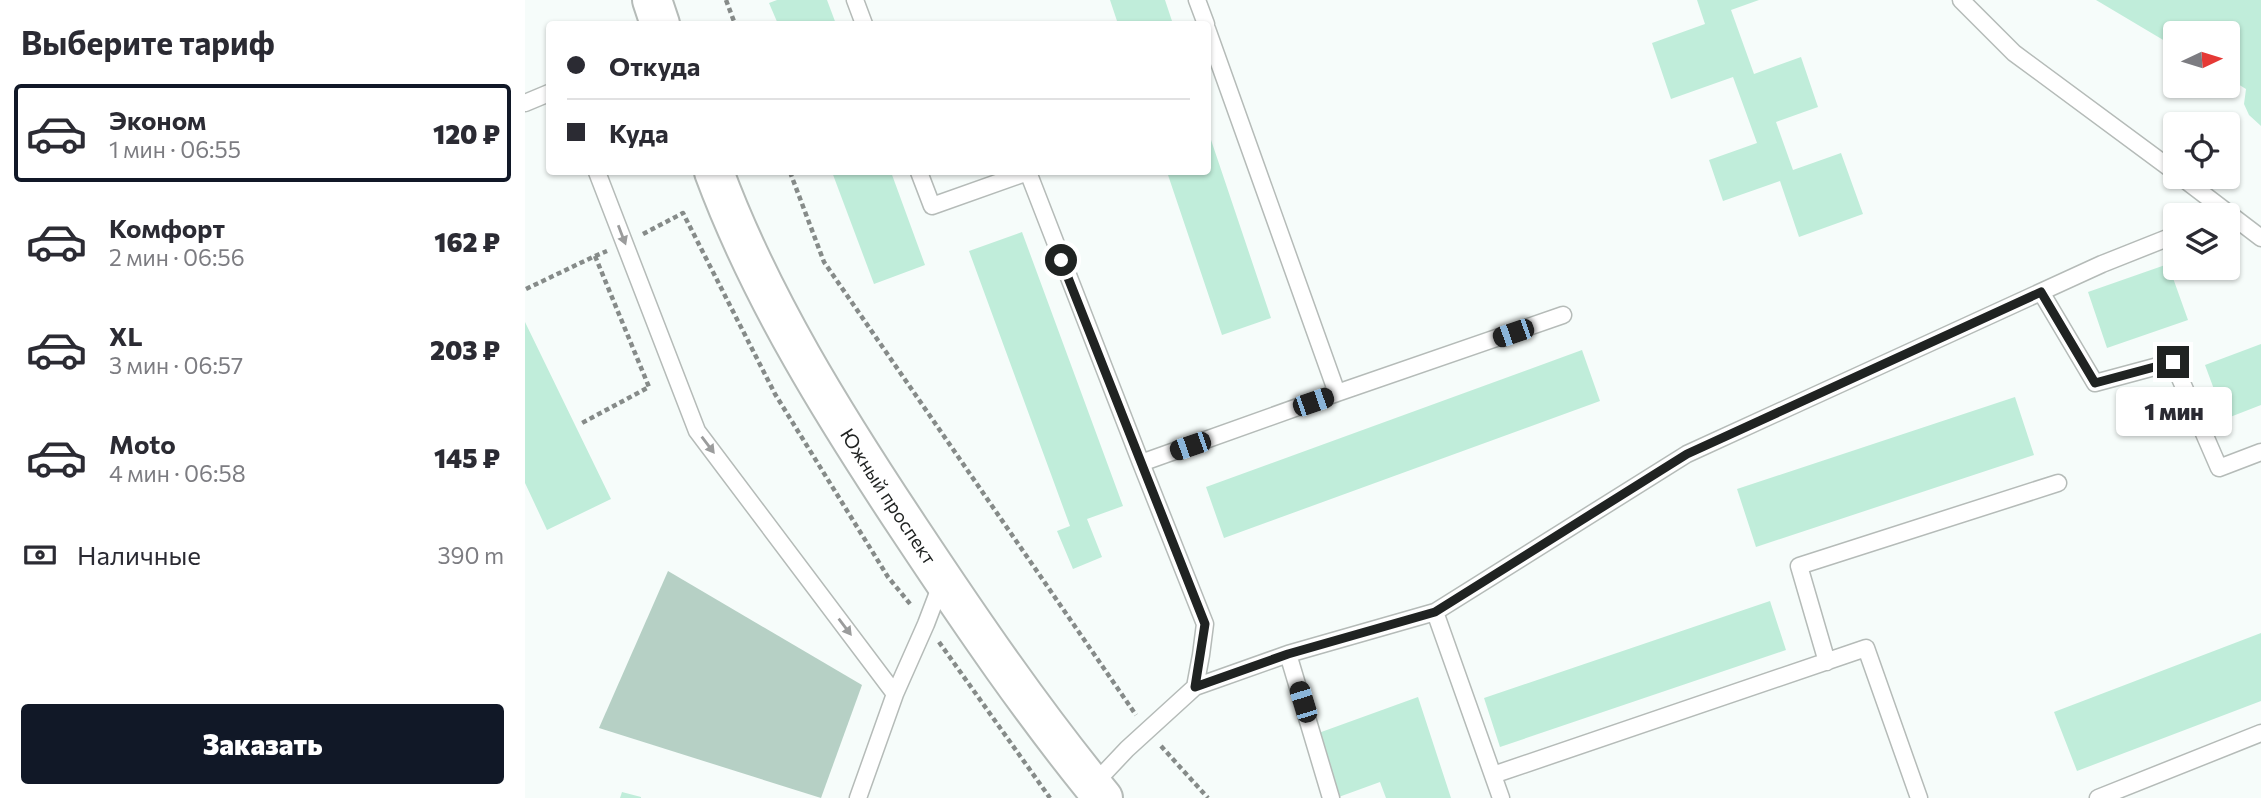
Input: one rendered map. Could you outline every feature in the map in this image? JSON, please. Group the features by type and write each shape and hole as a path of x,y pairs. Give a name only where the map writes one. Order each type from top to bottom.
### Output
{"main road":[{"path":"652,0 659,21"},
{"name":"Южный проспект","path":"715,175 759,276 837,415 943,580 1009,676 1098,792"}],"lane":[{"path":"855,0 863,21"},
{"path":"1197,0 1205,21"},
{"path":"1961,0 2014,53 2163,163"},
{"path":"1211,38 1338,393"},
{"path":"525,103 546,94"},
{"path":"598,175 697,431 895,694"},
{"path":"920,175 932,206 1020,175"},
{"path":"1029,175 1205,624 1195,687"},
{"path":"2196,189 2214,203"},
{"path":"2240,223 2261,238"},
{"path":"1098,792 1147,731 1195,687 1288,654 1435,612 1687,454 2102,264 2163,240"},
{"path":"2041,292 2095,383 2173,362 2219,468 2261,452"},
{"path":"1141,463 1563,315"},
{"path":"1827,662 1799,566 2059,483"},
{"path":"858,798 895,694 943,580"},
{"path":"1435,612 1501,798"},
{"path":"1493,775 1866,648 1919,798"},
{"path":"1288,654 1331,798"},
{"path":"2098,798 2261,733"}],"path":[{"path":"726,0 734,21"},
{"path":"791,175 824,261 1147,731 1207,798"},
{"path":"526,289 683,213 775,394 888,577 926,624 1050,798"},
{"path":"582,423 649,387 595,256"}],"green space":[{"path":"668,571 862,685 821,798 599,728"}],"building":[{"path":"777,0 827,0 835,21 777,21 769,3"},
{"path":"1110,0 1165,0 1172,21 1117,21"},
{"path":"1697,0 1759,0 1731,10 1754,74 1801,57 1818,107 1776,122 1793,170 1841,153 1863,214 1799,237 1780,181 1723,201 1709,160 1757,143 1733,77 1671,99 1652,43 1705,24"},
{"path":"2096,0 2261,0 2261,126 2249,115 2244,104 2246,89 2240,85 2240,21 2163,21 2163,40"},
{"path":"1211,140 1271,318 1222,335 1168,175 1211,175"},
{"path":"833,175 892,175 925,265 874,284"},
{"path":"1022,232 1123,506 1087,519 1102,557 1073,569 1057,531 1070,526 969,251"},
{"path":"2163,266 2163,280 2174,280 2188,320 2107,348 2088,292"},
{"path":"525,322 611,499 547,530 525,483"},
{"path":"2261,344 2261,405 2225,419 2205,365"},
{"path":"1582,350 1600,401 1224,538 1206,487"},
{"path":"2015,397 2034,455 1756,547 1737,489"},
{"path":"1770,601 1786,650 1500,747 1484,698"},
{"path":"2261,633 2261,701 2077,771 2054,712"},
{"path":"1418,697 1451,798 1386,798 1380,782 1336,798 1313,735"},
{"path":"622,792 641,797 641,798 620,798"}],"route":[{"path":"1061,260 1205,624 1195,687 1288,654 1435,612 1687,454 2041,292 2095,383 2173,362"}]}
